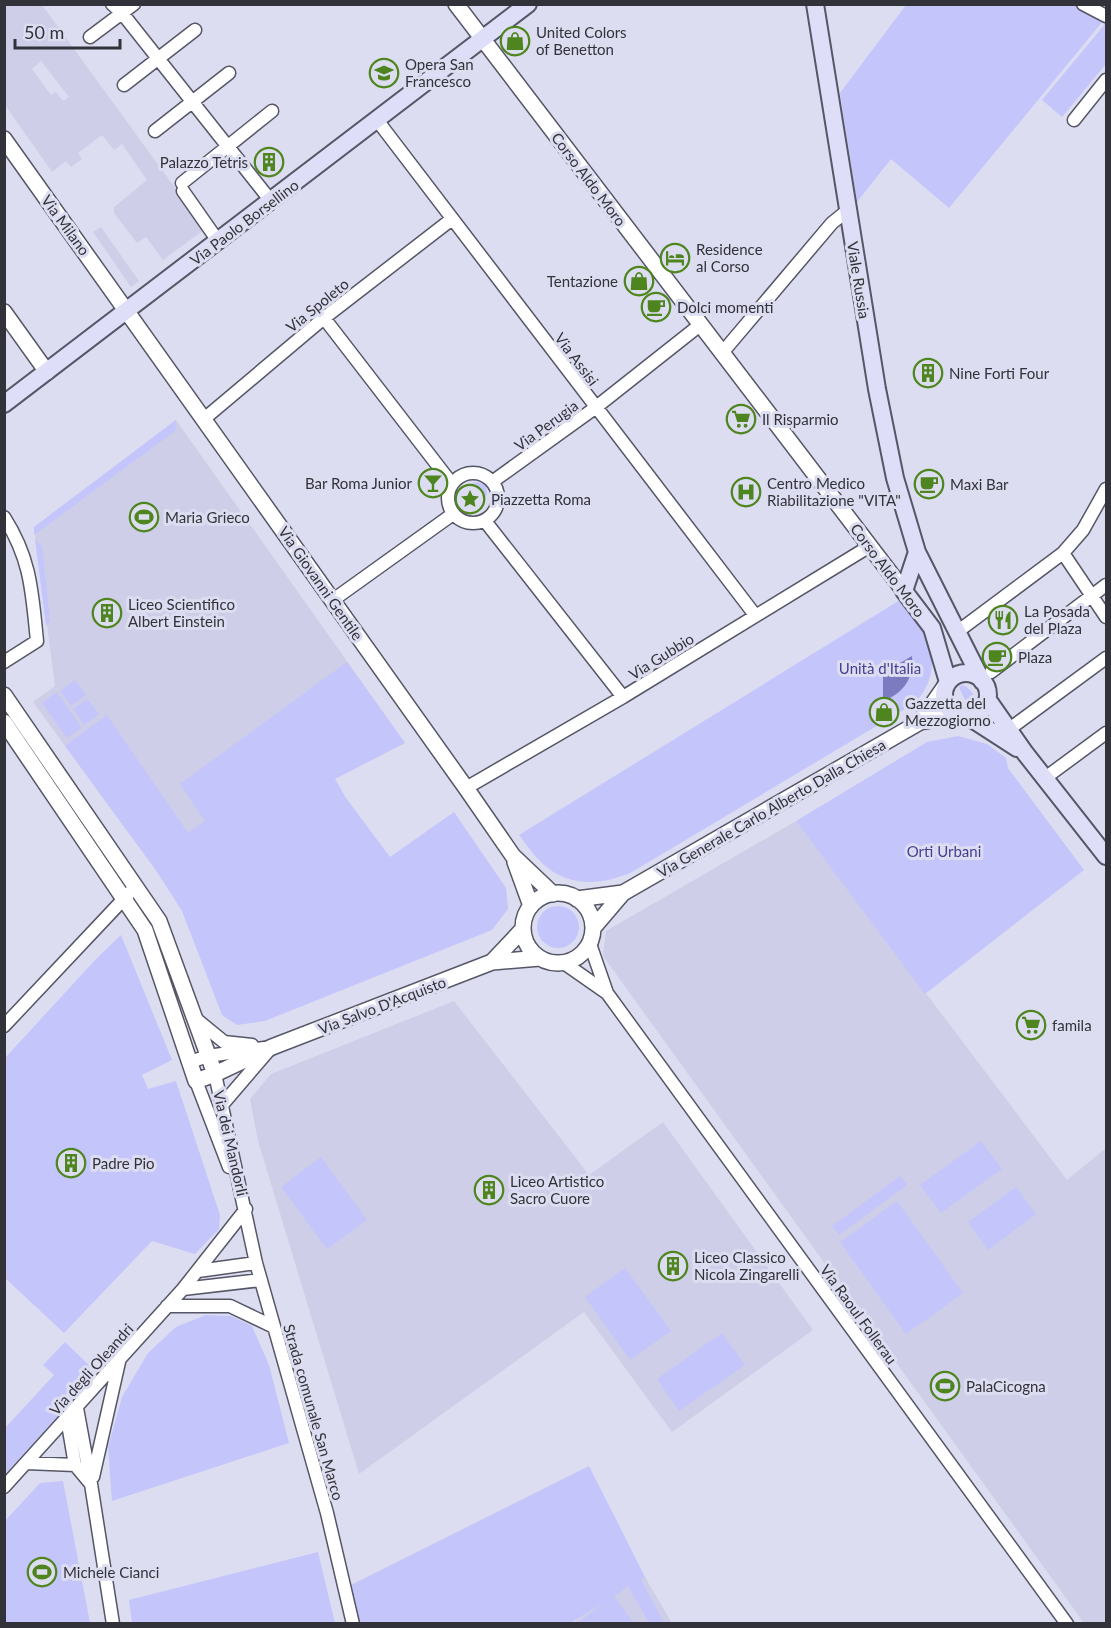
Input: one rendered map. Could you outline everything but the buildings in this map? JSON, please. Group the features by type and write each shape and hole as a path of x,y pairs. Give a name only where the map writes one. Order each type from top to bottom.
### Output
{"main road":[{"name":"Via Paolo Borsellino","path":"4,404 528,4"},
{"name":"Viale Russia","path":"815,4 881,411 895,478 917,552 957,632 987,676 988,700 1025,753 1107,855"},
{"path":"904,591 917,552"},
{"name":"Corso Aldo Moro","path":"904,591 932,628 948,682 944,696 949,710 962,717 969,717"},
{"path":"948,682 965,674 987,676"},
{"path":"969,717 981,712 988,700"},
{"path":"969,717 1025,753"}],"street":[{"path":"112,4 122,13 271,201"},
{"path":"90,37 134,4"},
{"name":"Corso Aldo Moro","path":"456,4 904,591"},
{"path":"1083,4 1107,16"},
{"path":"124,85 195,30"},
{"path":"155,131 229,73"},
{"path":"1074,120 1107,80"},
{"path":"218,242 182,187 272,111"},
{"name":"Via Assisi","path":"377,120 755,615"},
{"name":"Via Milano","path":"4,139 127,310"},
{"path":"722,353 831,223 847,211"},
{"name":"Via Spoleto","path":"204,419 324,318 452,219"},
{"name":"Via Giovanni Gentile","path":"127,310 513,856 553,894"},
{"path":"6,316 46,372"},
{"path":"324,318 452,484"},
{"name":"Via Perugia","path":"492,482 596,408 700,324"},
{"path":"464,474 479,474 492,482 498,496 498,503 491,516 477,523 468,523 453,514 447,499 452,484 464,474"},
{"path":"957,632 1063,554 1083,530 1107,489"},
{"path":"333,600 453,514"},
{"path":"4,517 18,539 31,579 37,641 4,662"},
{"path":"485,520 623,697"},
{"name":"Via Gubbio","path":"466,788 623,697 870,546"},
{"path":"1063,554 1107,617"},
{"path":"987,676 1107,585"},
{"path":"1008,730 1107,658"},
{"path":"920,722 948,682"},
{"name":"Via dei Mandorli","path":"4,695 130,892 196,1081 246,1209"},
{"path":"920,722 949,717 969,717"},
{"name":"Via Generale Carlo Alberto Dalla Chiesa","path":"594,927 623,893 920,722"},
{"name":"Via dei Mandorli","path":"4,723 130,892 159,921 215,1074 246,1209"},
{"path":"1045,778 1107,733"},
{"name":"Via Giovanni Gentile","path":"513,856 531,906"},
{"path":"4,1026 130,892"},
{"path":"561,893 578,899 589,911 594,927 590,944 579,956 564,963 555,963 540,958 528,945 523,929 531,906 545,896 553,894 561,893"},
{"name":"Via Generale Carlo Alberto Dalla Chiesa","path":"578,899 623,893"},
{"name":"Via Salvo D'Acquisto","path":"492,962 523,929"},
{"name":"Via Raoul Follerau","path":"590,944 607,993 1067,1623"},
{"name":"Via Salvo D'Acquisto","path":"196,1081 272,1047 492,962 540,958"},
{"name":"Via Raoul Follerau","path":"564,963 607,993"},
{"path":"196,1019 224,1041 272,1047"},
{"path":"221,1106 272,1047"},
{"name":"Via Salvo D'Acquisto","path":"190,1062 208,1056 272,1047"},
{"name":"Strada comunale San Marco","path":"246,1209 256,1263 327,1513 353,1623"},
{"name":"Via degli Oleandri","path":"4,1487 183,1289 246,1209"},
{"path":"198,1271 256,1263"},
{"path":"183,1289 261,1280"},
{"path":"167,1306 230,1306 274,1327"},
{"path":"91,1484 119,1360"},
{"path":"77,1407 113,1623"},
{"path":"68,1418 75,1465 91,1484"},
{"path":"26,1463 75,1465"}],"shaded area":[{"path":"4,5 42,5 205,229 163,260 146,237 137,243 114,213 114,207 147,180 122,144 114,150 102,135 78,153 82,159 71,167 66,161 52,172 5,105","holes":["41,61 69,97 63,101 56,92 51,95 32,69"]},
{"path":"101,227 139,281 131,287 93,232"},
{"path":"176,420 405,743 155,869 33,702 55,686 34,527"},
{"path":"912,656 911,671 906,684 897,694 883,701 883,673"},
{"path":"796,821 1067,1180 1106,1148 1106,1623 1084,1623 603,956 606,931"},
{"path":"454,1001 589,1175 663,1122 813,1330 672,1432 584,1312 359,1474 258,1141 250,1099 271,1074"},
{"path":"645,1577 672,1623 571,1624 628,1586"}],"green space":[{"path":"906,5 1074,5 1103,21 949,208 891,159 857,202 840,93"},
{"path":"1105,24 1106,64 1062,117 1042,100"},
{"path":"176,420 175,431 34,535 34,527"},
{"path":"477,482 486,485 487,494 479,507 475,495 466,491 465,486"},
{"path":"456,493 461,495 462,505 470,507 473,512 459,516 450,513 450,503"},
{"path":"35,539 42,547 50,621 46,626"},
{"name":"Unità d'Italia","path":"900,600 920,627 932,658 932,669 924,691 910,706 632,872 610,880 575,881 553,872 543,864 519,835"},
{"path":"347,662 405,743 335,779 346,798 390,857 454,812 506,888 508,909 492,930 265,1021 237,1025 222,1015 182,911 155,869 65,746 107,715 188,833 205,821 180,784"},
{"path":"75,680 86,695 71,706 60,691"},
{"path":"962,685 970,690 976,699 977,705 973,709 968,707 959,687"},
{"path":"57,692 82,728 67,738 42,703"},
{"path":"87,699 99,714 84,725 73,709"},
{"name":"Orti Urbani","path":"958,736 987,744 1006,758 1008,768 1084,870 925,994 796,821 927,742"},
{"path":"558,906 573,912 579,927 573,942 558,948 543,942 537,927 543,912"},
{"path":"121,935 172,1060 142,1075 148,1089 176,1081 220,1215 219,1229 195,1254 152,1241 64,1333 5,1278 5,1058"},
{"path":"981,1141 1002,1169 941,1213 920,1185"},
{"path":"321,1157 367,1220 327,1249 281,1187"},
{"path":"900,1176 907,1185 839,1235 832,1226"},
{"path":"1016,1187 1036,1214 988,1250 968,1222"},
{"path":"897,1201 963,1293 906,1334 840,1242"},
{"path":"625,1268 671,1331 630,1360 585,1297"},
{"path":"206,1315 231,1316 252,1326 269,1365 289,1443 112,1501 108,1447 122,1397 148,1353 176,1327"},
{"path":"722,1333 745,1365 679,1411 657,1379"},
{"path":"65,1342 91,1367 60,1401 66,1407 5,1474 5,1428 54,1375 43,1365"},
{"path":"589,1466 645,1577 641,1580 664,1623 649,1623 628,1586 614,1597 634,1623 578,1623 605,1602 571,1623 360,1623 351,1585"},
{"name":"Michele Cianci","path":"63,1481 90,1623 5,1623 5,1521 40,1483"},
{"path":"318,1552 335,1623 132,1623 129,1600"}],"place":[{"name":"United Colors of Benetton","path":"515,41"},
{"name":"Opera San Francesco","path":"384,73"},
{"name":"Palazzo Tetris","path":"269,162"},
{"name":"Residence al Corso","path":"675,258"},
{"name":"Tentazione","path":"639,281"},
{"name":"Dolci momenti","path":"656,307"},
{"name":"Nine Forti Four","path":"928,373"},
{"name":"Il Risparmio","path":"741,419"},
{"name":"Bar Roma Junior","path":"433,483"},
{"name":"Maxi Bar","path":"929,484"},
{"name":"Centro Medico Riabilitazione \"VITA\"","path":"746,492"},
{"name":"Piazzetta Roma","path":"470,499"},
{"name":"Maria Grieco","path":"144,517"},
{"name":"Liceo Scientifico Albert Einstein","path":"107,613"},
{"name":"La Posada del Plaza","path":"1003,620"},
{"name":"Plaza","path":"997,657"},
{"name":"Gazzetta del Mezzogiorno","path":"884,712"},
{"name":"famila","path":"1031,1025"},
{"name":"Padre Pio","path":"71,1163"},
{"name":"Liceo Artistico Sacro Cuore","path":"489,1190"},
{"name":"Liceo Classico Nicola Zingarelli","path":"673,1266"},
{"name":"PalaCicogna","path":"945,1386"},
{"name":"Michele Cianci","path":"42,1572"}]}
